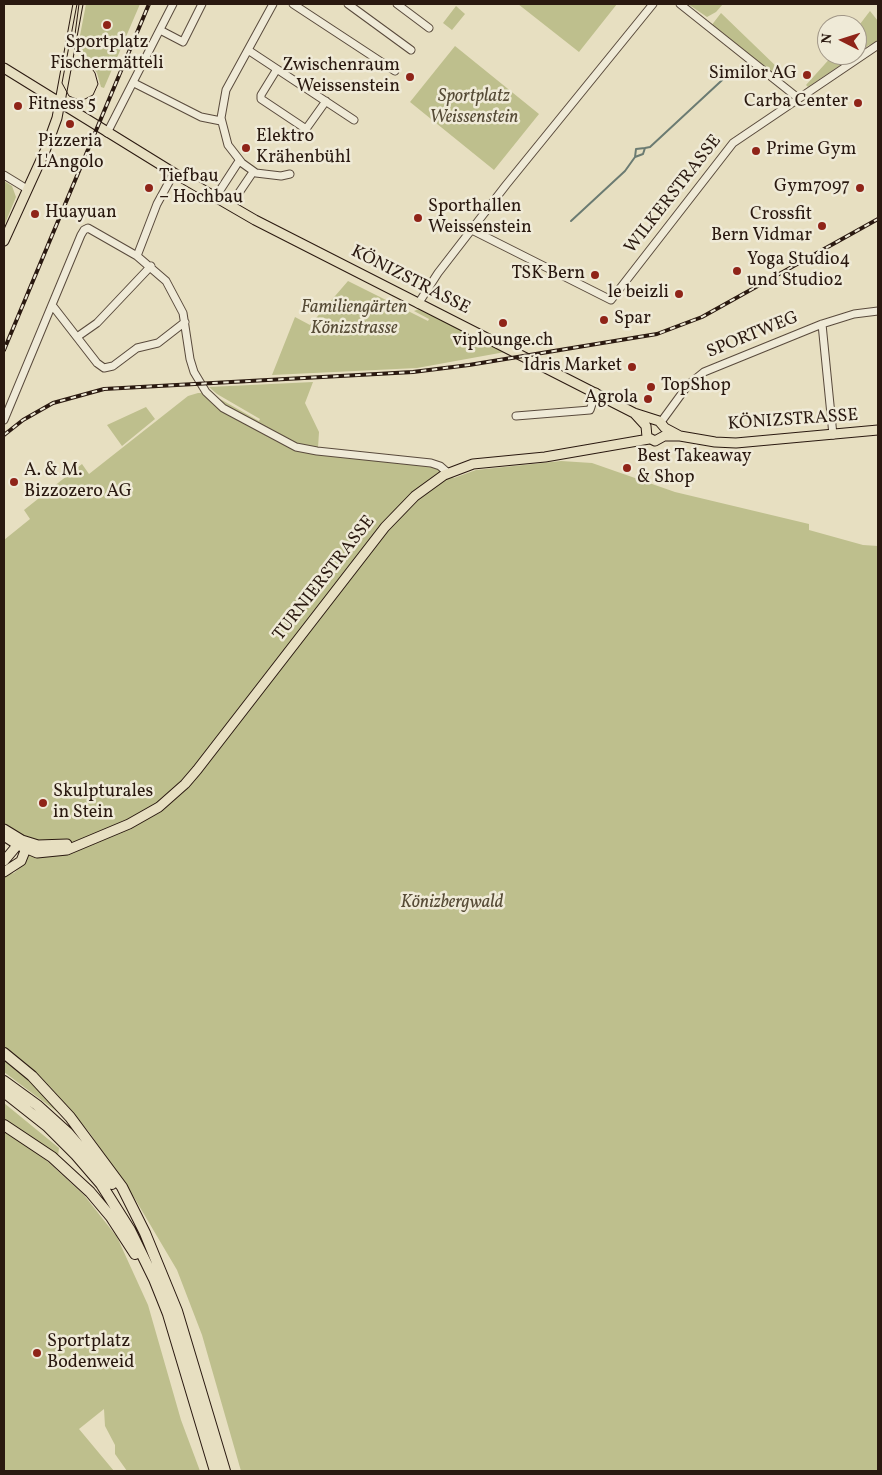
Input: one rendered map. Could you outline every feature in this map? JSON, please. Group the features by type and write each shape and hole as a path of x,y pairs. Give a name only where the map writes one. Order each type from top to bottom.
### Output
{"highway":[{"path":"4,1053 46,1090 95,1148 122,1187 156,1259 189,1346 226,1471"},
{"path":"4,1081 52,1118 97,1164 130,1210 156,1259"},
{"path":"4,1092 61,1139 100,1184 139,1246 168,1314 215,1471"},
{"path":"4,1125 52,1158 101,1204 131,1246 168,1314"}],"main road":[{"path":"4,240 51,136 60,103 78,4"},
{"name":"KÖNIZSTRASSE","path":"4,68 215,198 418,304 680,436 730,443 878,430"},
{"name":"KÖNIZSTRASSE","path":"634,413 647,432 658,440 661,427"},
{"path":"647,432 661,427"},
{"name":"TURNIERSTRASSE","path":"4,836 44,854 67,850 104,835 151,812 185,784 385,527 415,496 448,473 473,464 544,457 629,442 647,432"},
{"name":"TURNIERSTRASSE","path":"4,829 24,844"},
{"path":"4,842 6,859"},
{"path":"6,859 24,844"},
{"path":"4,872 21,861 24,844"}],"street":[{"path":"108,132 174,4"},
{"path":"160,30 183,42 202,4"},
{"path":"273,4 224,96 221,121 227,141 239,161 253,172 281,176 290,174"},
{"path":"293,4 395,71"},
{"path":"348,4 411,50"},
{"path":"397,4 430,28"},
{"path":"418,304 438,273 546,135 653,4"},
{"path":"680,4 798,98"},
{"name":"WILKERSTRASSE","path":"472,230 611,300 728,148 766,116 798,98 878,45"},
{"path":"248,50 354,120"},
{"path":"277,69 260,97 298,124 308,129 326,101"},
{"path":"134,83 201,117 221,121"},
{"path":"215,198 239,161"},
{"path":"230,206 253,172"},
{"path":"137,256 158,204 174,173"},
{"path":"4,175 27,189"},
{"path":"4,420 84,230 90,228 152,266 172,289 185,322 190,359 197,378 212,399 296,447 337,454 431,463 440,466 448,473"},
{"path":"77,337 102,317 152,266"},
{"path":"52,305 98,365 108,368 136,348 158,343 185,322"},
{"name":"SPORTWEG","path":"661,427 688,385 704,372 822,324 854,314 878,311"},
{"path":"822,324 833,435"},
{"path":"516,416 590,410 596,392"}],"green space":[{"name":"Sportplatz Fischermätteli","path":"86,4 140,4 104,88 101,87 97,73 78,46"},
{"path":"518,4 617,4 579,52"},
{"path":"688,4 723,4 716,12 707,17"},
{"path":"456,6 465,14 452,30 443,23"},
{"path":"870,11 878,21 878,44 867,46 867,15"},
{"path":"721,13 780,70 775,77 711,26"},
{"name":"Sportplatz Weissenstein","path":"455,46 539,114 494,170 410,102"},
{"path":"824,65 840,65 808,87 806,85"},
{"path":"4,181 12,186 16,197 4,226"},
{"name":"Familiengärten Könizstrasse","path":"348,281 428,321 429,319 414,311 419,309 505,352 417,368 272,375 295,317 310,325"},
{"path":"313,382 305,403 319,432 318,448 292,442 225,405 220,399 259,421 260,419 217,394 209,387"},
{"name":"Könizbergwald","path":"202,393 227,414 287,446 311,453 433,466 454,478 476,470 561,461 592,463 675,492 809,524 809,530 863,545 878,546 878,1471 241,1471 202,1335 177,1270 135,1199 89,1132 51,1088 4,1048 4,875 14,873 23,865 28,851 15,832 4,823 4,540 30,519 24,510 82,464 89,474 188,396"},
{"path":"146,407 155,419 122,446 107,425"},
{"path":"4,1058 30,1078 64,1117 4,1072"},
{"path":"4,1103 59,1148 58,1156 4,1120"},
{"path":"4,1130 46,1160 84,1195 117,1237 148,1305 181,1420 200,1471 127,1471 115,1454 115,1445 105,1426 104,1409 79,1429 114,1471 4,1471"}],"waterway":[{"path":"571,221 625,171 635,157 643,154 645,148 650,147 733,70"},
{"path":"635,157 636,149 645,148"}],"tram line":[{"path":"77,4 62,83 69,96 81,101 93,95 98,84 95,73 74,42 79,4"}],"railway":[{"path":"4,350 149,4"},
{"path":"4,435 23,420 53,403 104,389 413,372 469,365 657,334 702,317 878,219"}],"place":[{"name":"Sportplatz Fischermätteli","path":"107,25"},
{"name":"Similor AG","path":"807,75"},
{"name":"Zwischenraum Weissenstein","path":"410,77"},
{"name":"Carba Center","path":"858,103"},
{"name":"Fitness 5","path":"18,106"},
{"name":"Pizzeria L'Angolo","path":"70,124"},
{"name":"Elektro Krähenbühl","path":"246,148"},
{"name":"Prime Gym","path":"756,151"},
{"name":"Tiefbau – Hochbau","path":"149,188"},
{"name":"Gym7097","path":"860,188"},
{"name":"Huayuan","path":"35,214"},
{"name":"Sporthallen Weissenstein","path":"418,218"},
{"name":"Crossfit Bern Vidmar","path":"822,226"},
{"name":"Yoga Studio4 und Studio2","path":"737,271"},
{"name":"TSK Bern","path":"595,275"},
{"name":"le beizli","path":"679,294"},
{"name":"Spar","path":"604,320"},
{"name":"viplounge.ch","path":"503,323"},
{"name":"Idris Market","path":"632,367"},
{"name":"TopShop","path":"651,387"},
{"name":"Agrola","path":"648,399"},
{"name":"Best Takeaway & Shop","path":"627,468"},
{"name":"A. & M. Bizzozero AG","path":"14,482"},
{"name":"Skulpturales in Stein","path":"43,803"},
{"name":"Sportplatz Bodenweid","path":"37,1353"}]}
